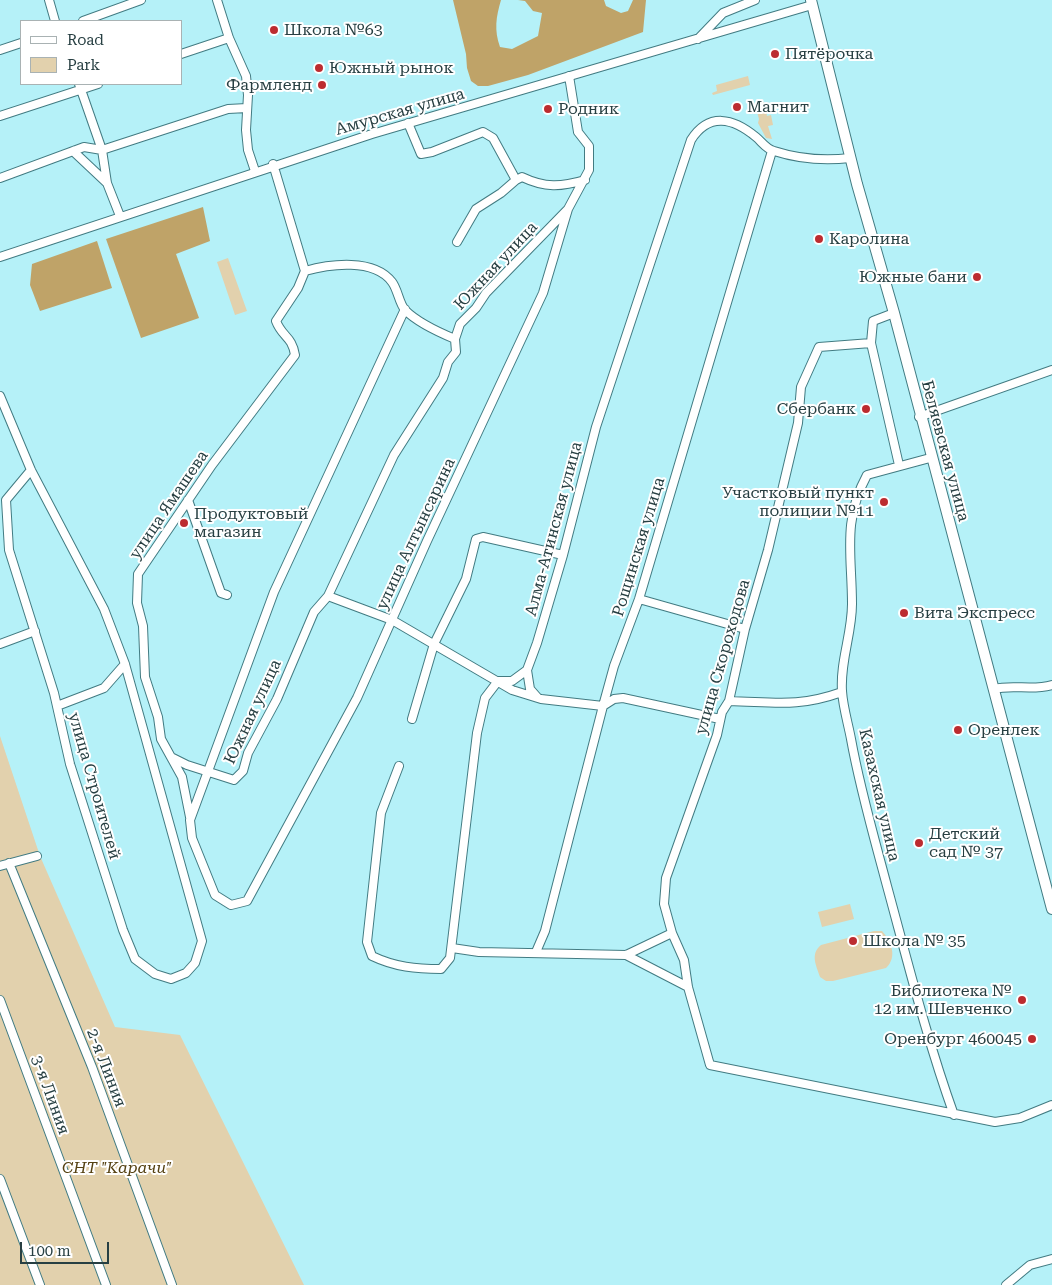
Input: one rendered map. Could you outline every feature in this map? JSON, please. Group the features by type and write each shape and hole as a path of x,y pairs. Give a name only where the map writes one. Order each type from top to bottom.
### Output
{"main road":[{"name":"Беляевская улица","path":"812,3 850,158 894,313 930,458 1052,909"}],"street":[{"path":"49,0 55,20"},
{"path":"86,20 141,0"},
{"path":"217,0 229,38 246,76 248,150 255,171"},
{"path":"697,40 723,13 755,0"},
{"name":"Амурская улица","path":"0,257 273,164 697,40 812,3"},
{"path":"182,54 229,38"},
{"path":"0,50 20,43"},
{"name":"улица Алтынсарина","path":"247,901 333,744 382,646 392,620 543,293 568,209 589,170 589,146 578,132 570,76"},
{"path":"0,116 80,87 102,150 107,183 120,216"},
{"path":"0,178 73,151 84,148 102,150 219,111 237,107 247,108"},
{"name":"Алма-Атинская улица","path":"527,670 563,555 596,427 691,140 698,129 708,122 720,120 732,122 772,151"},
{"path":"408,123 421,154 432,152 483,132 493,138 516,180"},
{"path":"84,148 97,134"},
{"path":"73,151 107,183"},
{"path":"772,151 825,161 850,158"},
{"name":"Рощинская улица","path":"536,952 545,931 614,666 639,599 772,151"},
{"path":"273,164 305,271 334,265 364,267 380,272 391,281 404,309 436,331 455,339"},
{"path":"457,242 476,209 522,177 541,185 556,187 585,180"},
{"name":"Южная улица","path":"404,309 274,592 208,772 234,780 243,771 248,753 277,699 314,612 328,596 394,455 443,378 448,362 456,352 455,339 460,324 476,308 486,293 568,209"},
{"name":"улица Ямашева","path":"247,901 232,905 215,895 192,838 182,776 161,738 158,717 145,677 143,626 138,603 138,574 188,500 295,355 293,343 279,329 276,321 298,288 305,271"},
{"path":"894,313 873,320 871,343 899,465 930,458"},
{"name":"улица Скороходова","path":"871,343 819,347 801,387 798,423 768,550 745,629 729,701 720,719 666,878 664,904 672,933 684,960 688,988 710,1065 954,1115"},
{"path":"920,417 1052,370"},
{"path":"0,396 32,470 81,567 102,601 125,664 104,688 57,706"},
{"name":"Казахская улица","path":"899,465 867,475 851,511 852,606 850,635 842,667 842,692 859,780 875,842 938,1074 954,1115"},
{"path":"0,493 6,500 32,470"},
{"name":"улица Строителей","path":"6,500 9,550 57,706 70,764 123,930 135,959 155,974 172,979 186,973 195,963 202,941 125,664"},
{"path":"188,500 221,593 227,595"},
{"path":"412,719 434,644 466,579 476,540 483,537 563,555"},
{"path":"328,596 392,620 512,690 541,699 603,706 614,699 624,698 720,719"},
{"path":"639,599 745,629"},
{"path":"0,644 35,632"},
{"path":"498,681 512,681 527,670 530,689 541,699"},
{"path":"399,766 381,813 367,942 372,956 389,964 418,969 441,969 450,958 452,948 477,733 485,698 498,681"},
{"path":"994,689 1003,687 1028,689 1052,686"},
{"path":"729,701 787,704 817,700 842,692"},
{"path":"173,758 208,772 190,820"},
{"path":"0,866 8,862 37,856"},
{"name":"2-я Линия","path":"8,862 92,1067 172,1285"},
{"path":"452,948 480,952 626,954 672,933"},
{"path":"626,954 688,988"},
{"name":"3-я Линия","path":"0,1000 106,1285"},
{"path":"954,1115 995,1122 1020,1118 1052,1105"},
{"path":"0,1179 40,1285"},
{"path":"1006,1285 1030,1265 1052,1259"}],"green space":[{"path":"748,76 750,85 713,95 712,93 717,91 716,85"},
{"path":"764,102 767,116 771,115 773,125 768,126 772,139 766,138 758,123 759,119 755,104"},
{"path":"228,258 247,311 235,315 217,262"},
{"name":"СНТ \"Карачи\"","path":"0,736 40,856 115,1027 180,1035 304,1285 0,1285"},
{"path":"850,904 854,919 822,927 818,912"},
{"path":"874,931 882,931 892,949 892,959 886,968 833,981 826,981 820,977 815,956 821,945"}],"shaded area":[{"path":"453,0 501,0 496,24 498,41 500,47 512,49 538,36 542,13 533,11 525,1 518,0 604,0 606,6 621,13 628,11 633,0 646,0 643,32 528,75 488,86 478,86 471,81 467,68 466,54"},
{"path":"203,207 210,241 176,254 199,318 141,338 106,239"},
{"path":"97,241 112,288 40,311 30,285 32,264"}],"place":[{"name":"Школа №63","path":"274,30"},
{"name":"Пятёрочка","path":"775,54"},
{"name":"Южный рынок","path":"319,68"},
{"name":"Фармленд","path":"322,85"},
{"name":"Магнит","path":"737,107"},
{"name":"Родник","path":"548,109"},
{"name":"Каролина","path":"819,239"},
{"name":"Южные бани","path":"977,277"},
{"name":"Сбербанк","path":"866,409"},
{"name":"Участковый пункт полиции №11","path":"884,502"},
{"name":"Продуктовый магазин","path":"184,523"},
{"name":"Вита Экспресс","path":"904,613"},
{"name":"Оренлек","path":"958,730"},
{"name":"Детский сад № 37","path":"919,843"},
{"name":"Школа № 35","path":"853,941"},
{"name":"Библиотека № 12 им. Шевченко","path":"1022,1000"},
{"name":"Оренбург 460045","path":"1032,1039"}]}
